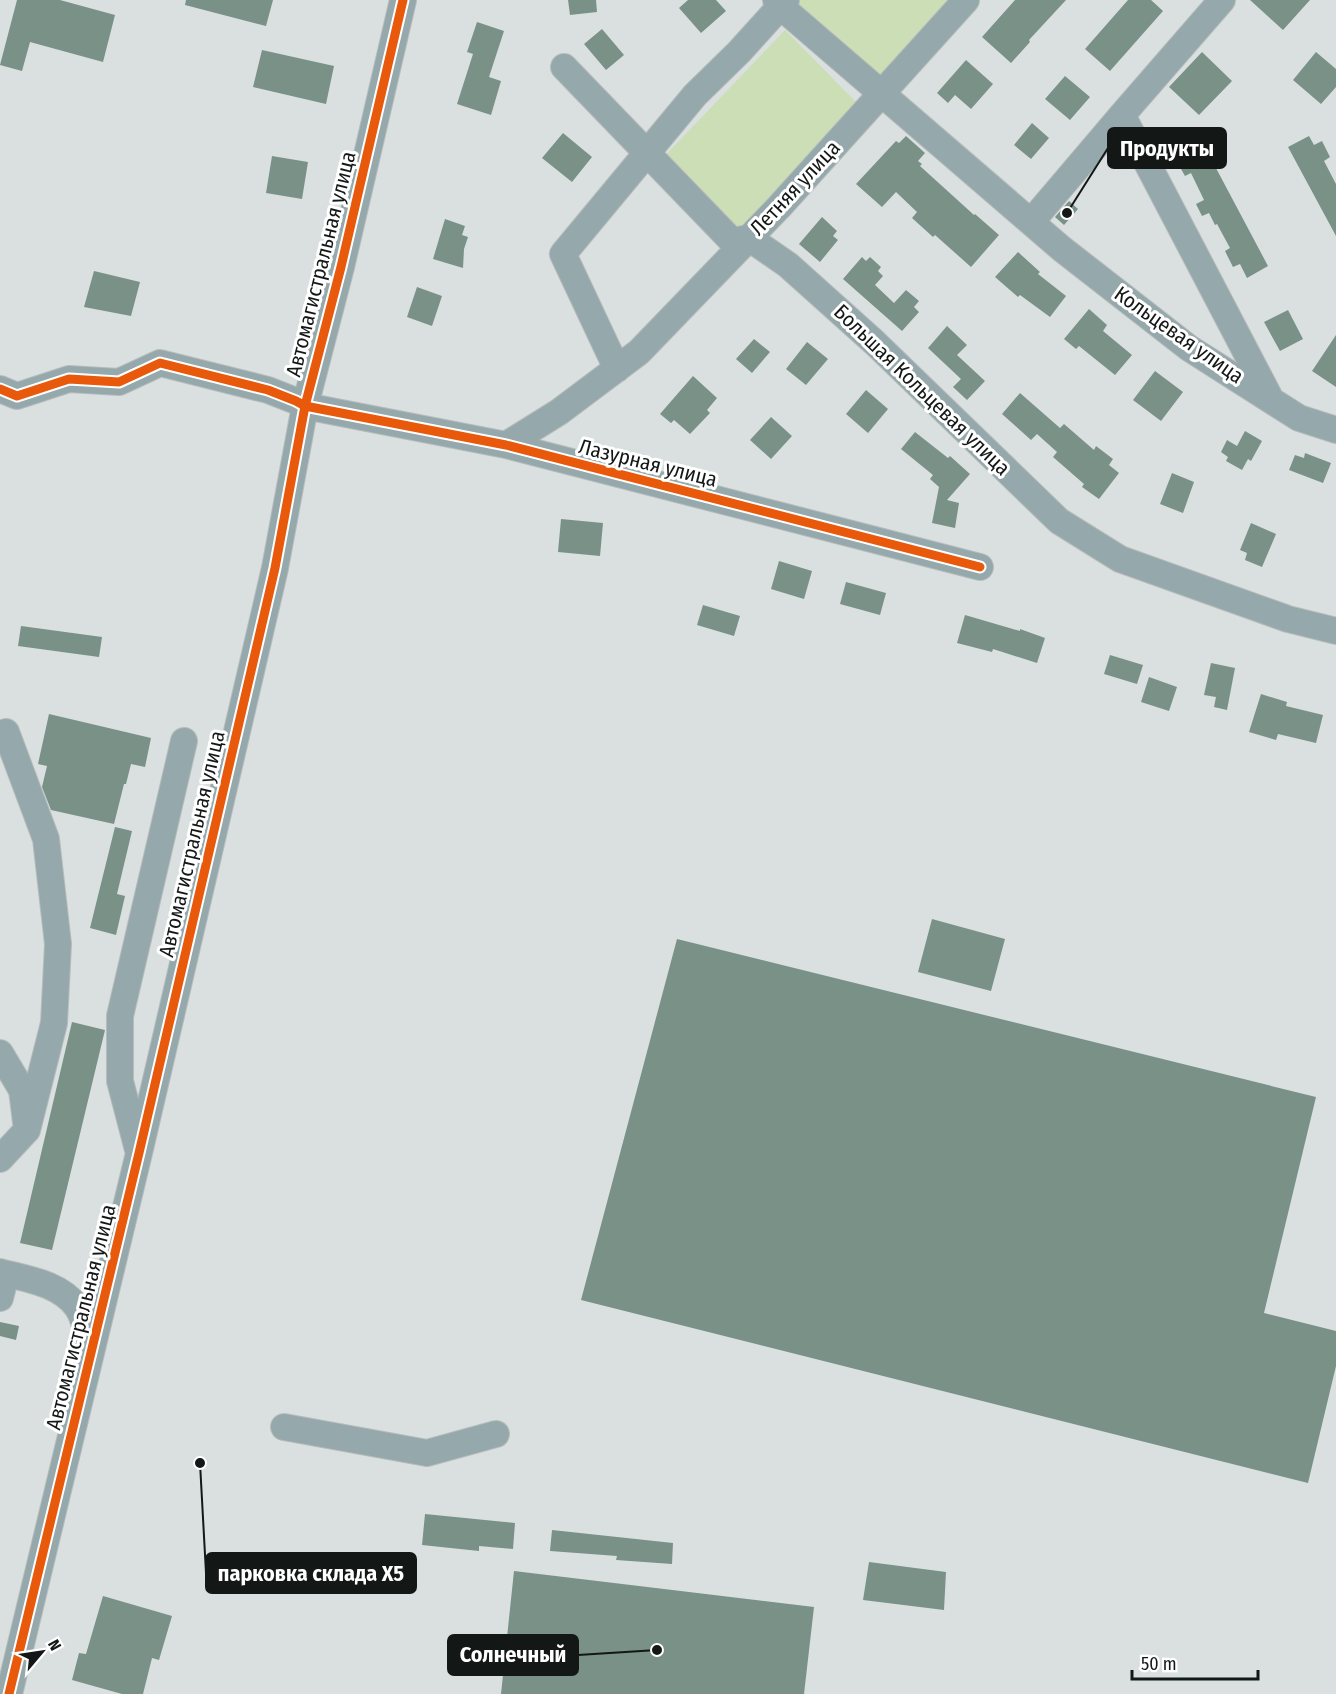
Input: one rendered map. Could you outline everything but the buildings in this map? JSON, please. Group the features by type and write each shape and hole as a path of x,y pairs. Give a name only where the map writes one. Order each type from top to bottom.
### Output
{"street":[{"name":"Автомагистральная улица","path":"9,1694 139,1153 275,568 305,406 341,267 403,0"},
{"name":"Летняя улица","path":"506,445 559,411 639,352 779,207 966,0"},
{"path":"1031,222 1222,0"},
{"name":"Кольцевая улица","path":"781,2 882,94 1062,249 1190,348 1299,418 1336,430"},
{"path":"617,369 563,254 695,94 739,52 781,2"},
{"name":"Большая Кольцевая улица","path":"564,67 732,240 749,238 788,265 875,343 1059,521 1120,559 1288,619 1336,631"},
{"path":"1122,115 1270,398"},
{"name":"Лазурная улица","path":"0,389 17,396 69,379 119,382 160,363 267,390 305,406 506,445 980,567"},
{"path":"0,1159 27,1130 54,1023 58,944 46,839 6,732"},
{"path":"139,1153 120,1082 120,1016 184,741"},
{"path":"0,1053 22,1090 27,1130"},
{"path":"0,1298 3,1273 34,1280 60,1291 76,1306 86,1328 91,1350"},
{"path":"284,1427 427,1453 496,1434"}],"green space":[{"path":"799,0 953,0 881,82 793,6"},
{"path":"785,30 860,106 732,248 656,165"}],"cycle path":[{"path":"9,1694 139,1153 275,568 305,406 341,267 403,0"},
{"path":"0,389 17,396 69,379 119,382 160,363 268,390 305,406 506,445 980,567"}],"place":[{"name":"Продукты","path":"1067,213"},
{"name":"парковка склада X5","path":"200,1463"},
{"name":"Солнечный","path":"657,1650"}]}
